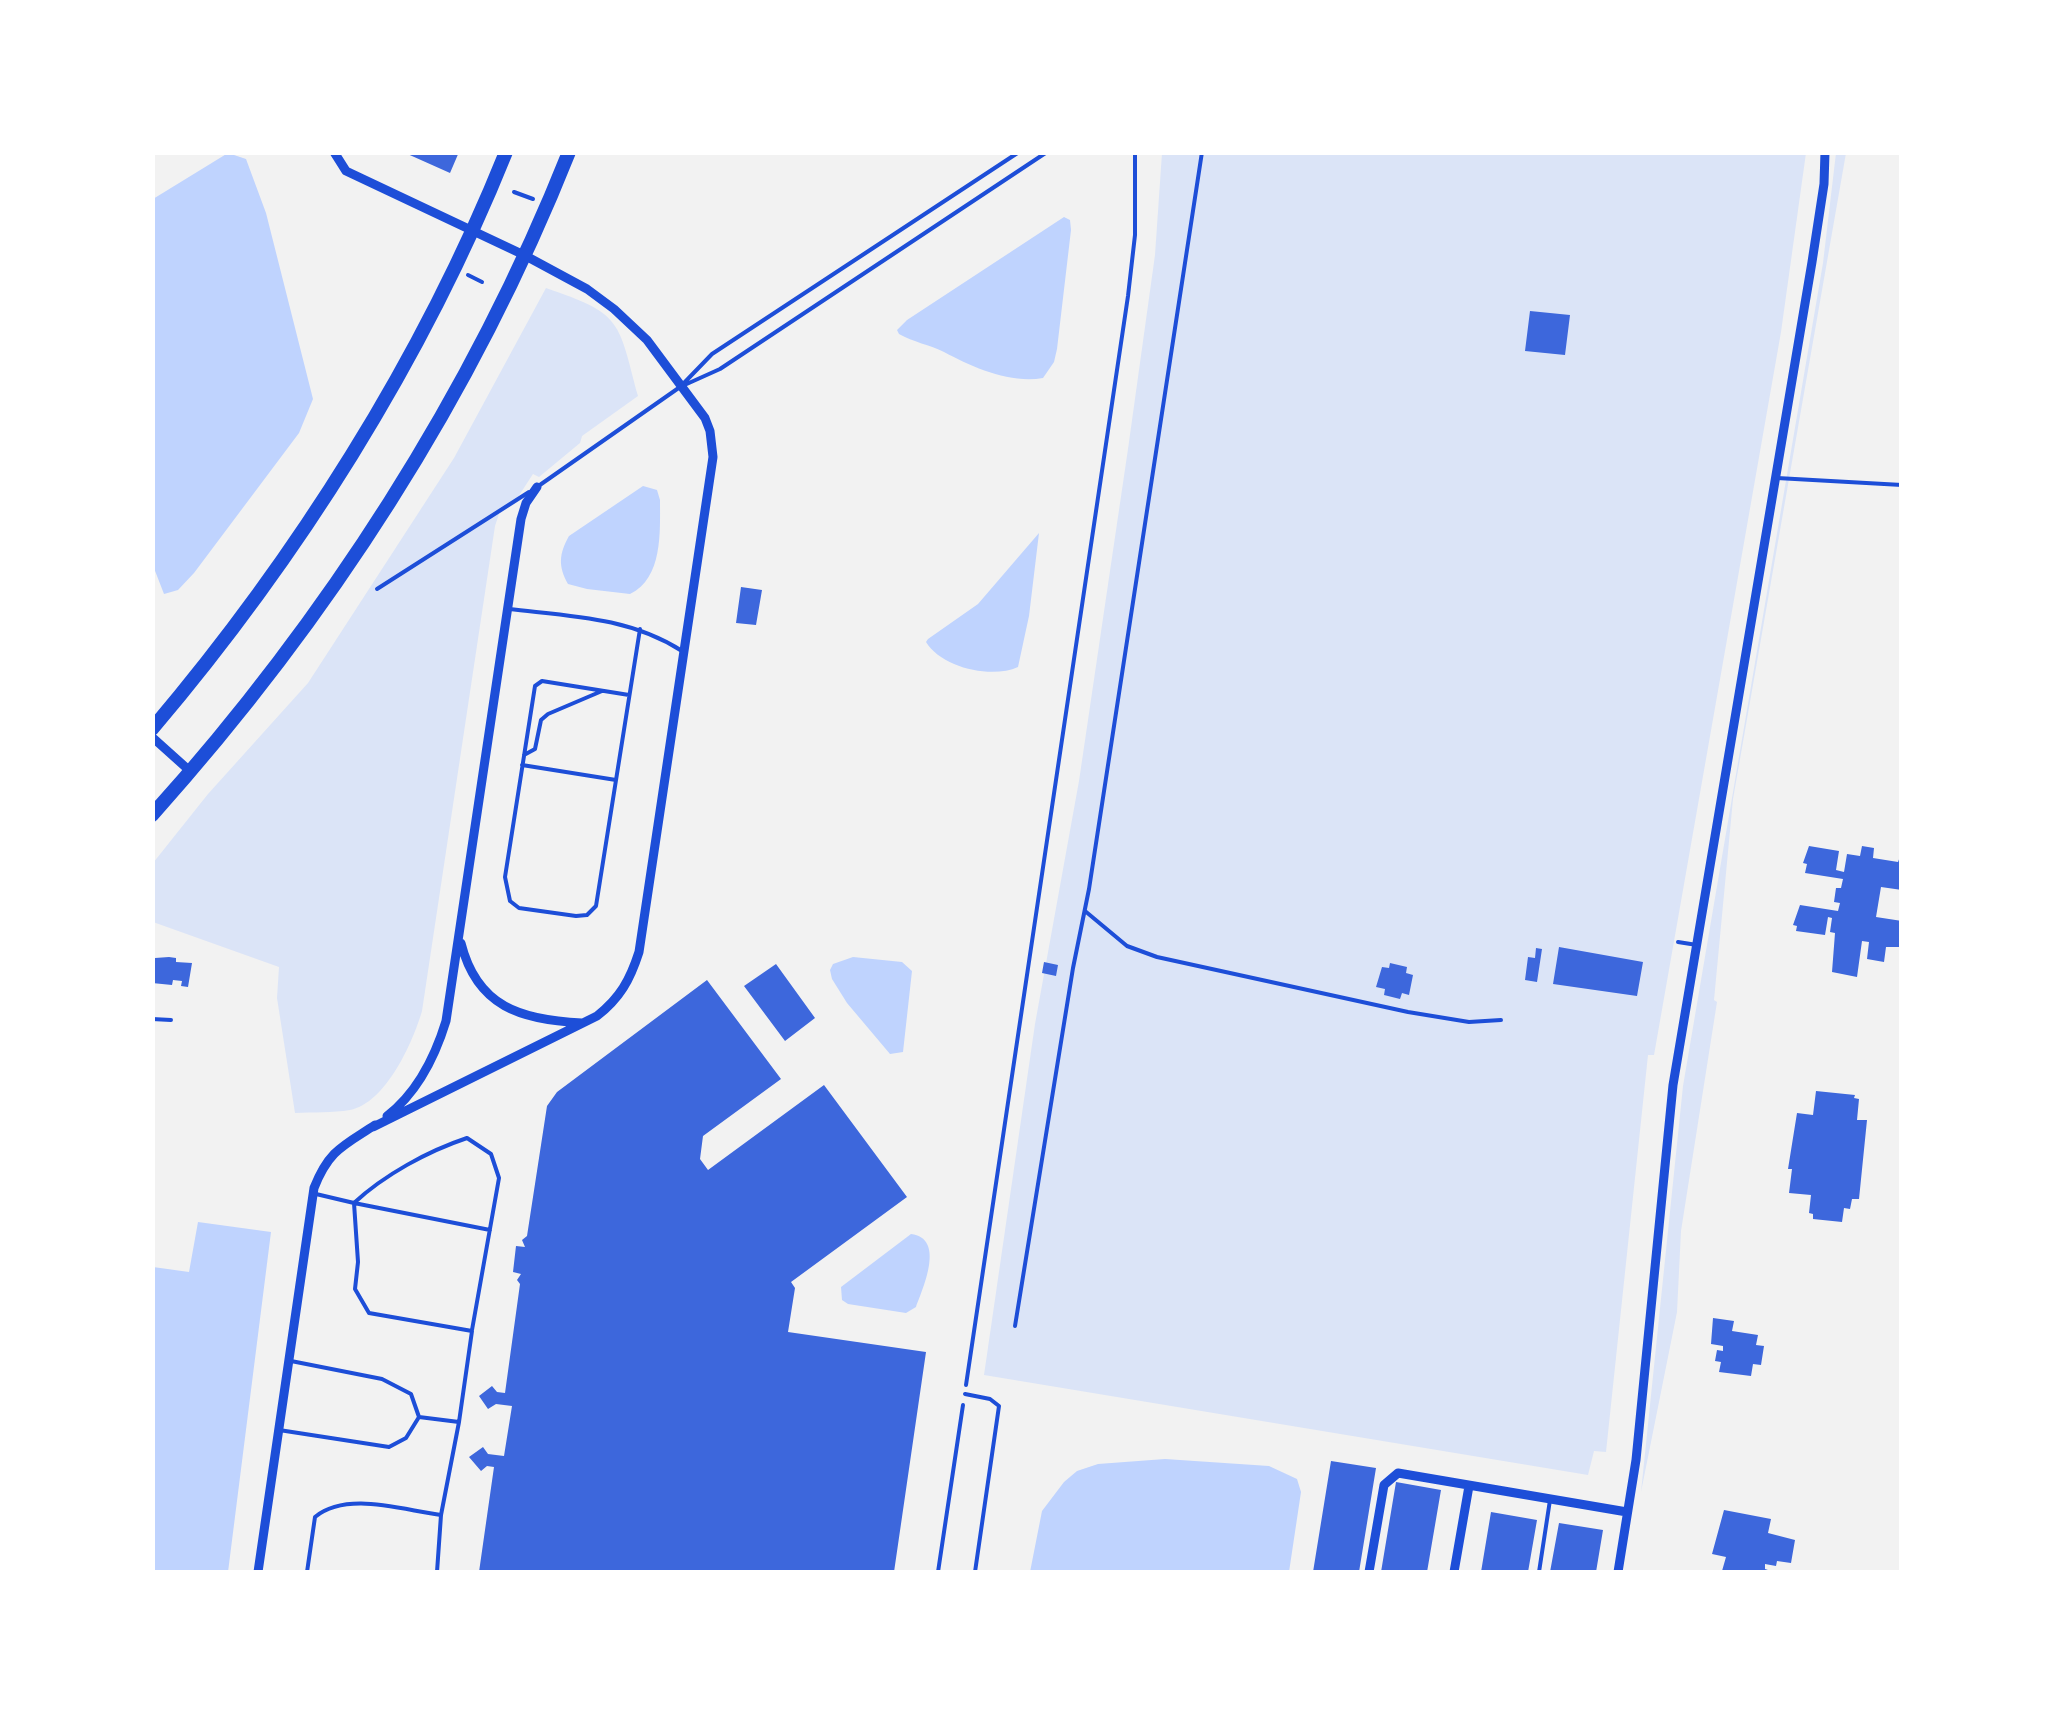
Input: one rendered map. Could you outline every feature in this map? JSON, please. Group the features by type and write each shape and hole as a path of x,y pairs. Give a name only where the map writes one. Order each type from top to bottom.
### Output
{"main road":[{"path":"152,733 238,621 326,495 404,366 472,231 506,152"},
{"path":"152,815 192,772 286,654 375,526 454,391 524,256 569,152"}],"street":[{"path":"258,1572 314,1194 323,1164 337,1148 373,1128 583,1023 614,1003 629,982 639,952 713,457 704,418 647,340 614,309 587,289 524,256 346,171 334,152"},
{"path":"1618,1572 1636,1460 1672,1085 1777,478 1812,262 1825,152"},
{"path":"373,1128 412,1090 436,1055 446,1021 521,519 526,502 537,487"},
{"path":"152,733 192,772"},
{"path":"459,935 466,962 478,985 497,1002 521,1014 553,1022 583,1023"},
{"path":"1369,1572 1383,1490 1388,1478 1408,1472 1626,1512"},
{"path":"1454,1572 1469,1486"}],"lane":[{"path":"680,387 712,354 1019,152"},
{"path":"377,590 537,487 680,387 720,369 1047,152"},
{"path":"1015,1326 1073,968 1086,911 1202,152"},
{"path":"1777,478 1902,485"},
{"path":"508,609 622,623 660,637 686,654"},
{"path":"629,695 542,681 535,686 505,876 510,901 519,908 576,916 587,915 596,906 640,629"},
{"path":"524,755 535,749 542,720 548,714 603,690"},
{"path":"522,765 616,780"},
{"path":"1086,911 1127,946 1157,957 1408,1012 1468,1022 1501,1020"},
{"path":"1678,942 1697,945"},
{"path":"152,1019 171,1020"},
{"path":"354,1203 372,1186 468,1138 491,1154 499,1178 440,1515 437,1572"},
{"path":"314,1194 490,1230"},
{"path":"354,1203 358,1262 355,1289 369,1313 472,1331"},
{"path":"279,1430 389,1446 406,1438 418,1418 412,1394 382,1380 289,1360"},
{"path":"965,1394 990,1399 1000,1406 975,1572"},
{"path":"418,1418 459,1422"},
{"path":"1539,1572 1550,1500"},
{"path":"308,1572 315,1517 326,1508 347,1502 440,1515"}],"path":[{"path":"938,1572 1128,296 1135,236 1134,152"},
{"path":"514,192 536,201"},
{"path":"467,274 482,282"}],"shaded area":[{"path":"1162,153 1806,153 1781,332 1654,1055 1648,1055 1606,1452 1594,1451 1588,1475 984,1375 1035,1024 1079,781 1128,449 1155,255"},
{"path":"1836,153 1846,153 1733,799 1714,1000 1717,1002 1681,1231 1677,1312 1641,1492 1683,1086 1823,263"},
{"path":"546,288 590,305 613,324 626,351 638,396 582,436 580,443 539,477 533,474 518,497 500,511 418,1024 396,1070 363,1105 343,1111 295,1113 277,998 279,967 153,922 153,863 208,794 308,683 454,458"}],"water":[{"path":"228,153 246,159 266,213 313,399 299,433 194,573 178,590 164,594 152,563 153,199"},
{"path":"1064,217 1070,220 1071,230 1057,349 1043,378 1018,379 992,373 899,334 897,330 907,320"},
{"path":"643,486 657,490 660,500 657,553 649,577 630,594 568,584 561,560 569,536"},
{"path":"1039,533 1018,667 995,672 968,669 933,651 928,639 978,604"},
{"path":"853,957 902,962 912,971 903,1052 890,1054 832,979 833,964"},
{"path":"198,1222 271,1232 228,1572 153,1572 153,1267 189,1272"},
{"path":"911,1234 921,1237 930,1253 916,1307 906,1313 842,1300 841,1287"},
{"path":"1165,1459 1269,1466 1297,1479 1301,1492 1289,1572 1030,1572 1042,1511 1077,1471 1098,1464"}],"building":[{"path":"403,152 459,152 450,173"},
{"path":"1530,311 1570,315 1565,355 1525,351"},
{"path":"741,587 762,590 756,625 736,623"},
{"path":"1809,846 1839,851 1836,870 1844,872 1847,854 1860,856 1862,846 1874,848 1873,858 1898,862 1902,851 1902,890 1881,887 1876,917 1902,921 1902,947 1886,947 1884,962 1867,959 1869,942 1862,941 1857,977 1832,972 1832,918 1828,917 1825,935 1796,931 1797,926 1793,925 1800,905 1838,911 1840,903 1834,902 1836,888 1841,888 1843,879 1805,873 1807,864 1803,863"},
{"path":"1559,947 1643,962 1637,996 1553,984"},
{"path":"1536,948 1542,949 1537,982 1525,980 1528,957 1535,958"},
{"path":"155,958 176,958 176,962 192,963 188,987 173,980 172,985 152,983"},
{"path":"1044,962 1058,965 1056,976 1042,973"},
{"path":"1390,963 1407,967 1406,973 1413,975 1409,995 1402,993 1400,999 1384,995 1385,989 1376,987 1382,967 1389,968"},
{"path":"776,964 815,1018 785,1041 744,986"},
{"path":"707,980 781,1079 703,1136 700,1159 708,1170 824,1085 907,1197 791,1282 795,1288 788,1332 926,1352 894,1572 479,1572 494,1467 487,1466 481,1471 469,1457 483,1447 488,1454 504,1456 512,1406 496,1404 488,1409 479,1396 492,1386 505,1393 520,1284 517,1280 521,1274 513,1272 516,1246 525,1247 522,1240 527,1236 547,1106 557,1092"},
{"path":"1816,1091 1855,1095 1859,1099 1857,1120 1867,1120 1859,1199 1852,1199 1850,1209 1844,1208 1842,1222 1813,1219 1809,1213 1811,1195 1789,1193 1792,1169 1788,1169 1797,1113 1813,1115"},
{"path":"1713,1318 1734,1321 1732,1331 1758,1335 1756,1345 1764,1346 1761,1365 1753,1364 1751,1376 1719,1372 1721,1362 1715,1361 1717,1350 1723,1351 1723,1346 1711,1344"},
{"path":"1331,1461 1376,1468 1359,1572 1313,1572"},
{"path":"1396,1482 1441,1490 1427,1572 1381,1572"},
{"path":"1724,1510 1771,1519 1768,1533 1795,1540 1791,1563 1765,1564 1765,1569 1774,1572 1722,1571 1726,1557 1712,1554"},
{"path":"1491,1512 1537,1520 1528,1572 1481,1572"},
{"path":"1559,1523 1603,1530 1596,1572 1550,1572"}]}
